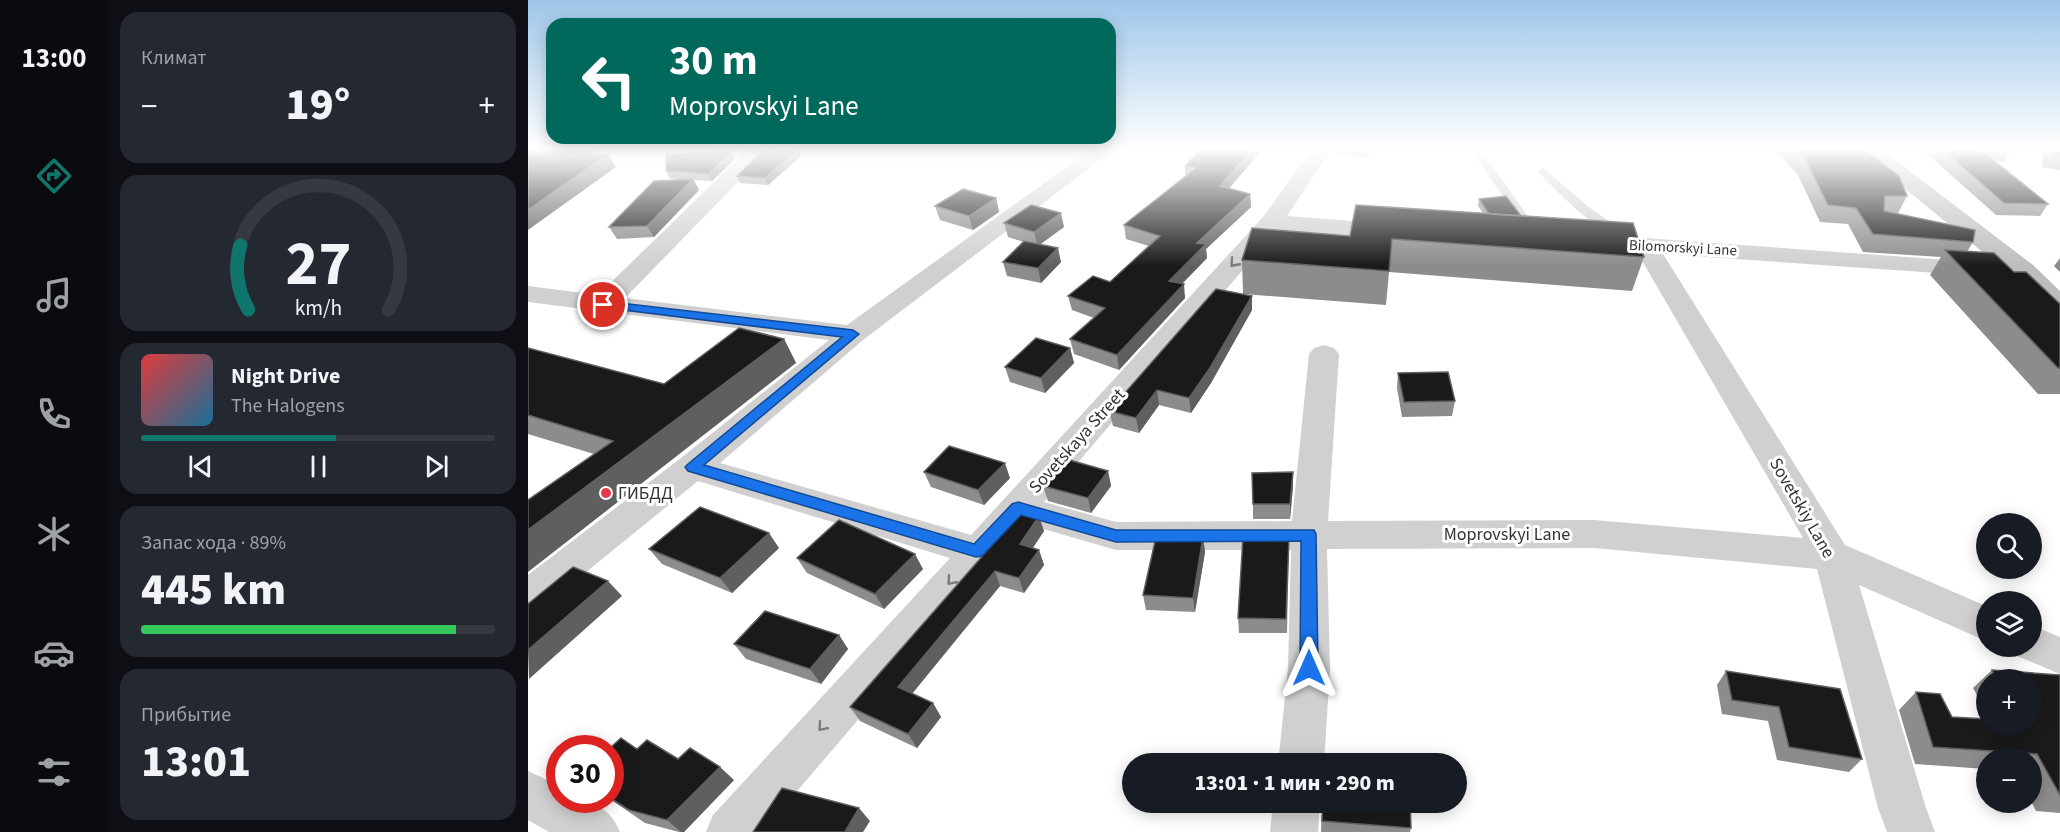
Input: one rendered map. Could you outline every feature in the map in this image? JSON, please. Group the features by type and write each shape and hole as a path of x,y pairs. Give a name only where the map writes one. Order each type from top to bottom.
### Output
{"main road":[{"path":"1918,189 2023,271 2060,306"}],"street":[{"path":"603,305 720,189"},
{"path":"528,597 693,467 853,334 1050,189"},
{"name":"Sovetskaya Street","path":"730,832 976,551 1018,508 1271,222 1294,189"},
{"path":"1271,222 1412,233"},
{"path":"1506,240 1539,239"},
{"name":"Bilomorskyi Lane","path":"1576,244 1645,245 2023,271"},
{"name":"Sovetskiy Lane","path":"1645,245 1832,556 1902,808 1911,832"},
{"path":"528,294 853,334"},
{"path":"1301,753 1309,668 1309,534 1324,354"},
{"path":"693,467 976,551"},
{"name":"Moprovskyi Lane","path":"1018,508 1116,536 1593,534 1703,542 1832,556 1976,620"},
{"path":"2042,648 2060,656"},
{"path":"528,794 596,832"},
{"path":"1294,832 1296,813"}],"lane":[{"path":"1503,189 1539,239"},
{"path":"1561,189 1597,221 1645,245"}],"building":[{"path":"528,189 558,189 528,210"},
{"path":"646,189 683,189 647,226 609,227"},
{"path":"963,189 996,198 969,216 935,206"},
{"path":"1170,189 1231,189 1250,194 1197,243 1206,244 1169,281 1184,284 1117,355 1070,339 1105,308 1068,296 1093,276 1110,282 1160,236 1124,225"},
{"path":"1820,189 1904,189 1907,196 1885,196 1884,211 1975,230 1973,242 1873,234 1856,208 1828,205"},
{"path":"1988,189 2029,189 2048,204 2004,203"},
{"path":"1506,196 1521,216 1489,214 1479,199"},
{"path":"1031,205 1061,213 1034,232 1004,223"},
{"path":"1356,205 1633,223 1644,257 1392,239 1389,271 1242,260 1252,228 1350,236"},
{"path":"1024,241 1058,248 1038,268 1003,262"},
{"path":"1945,250 1994,253 2014,272 2026,272 2060,304 2060,368 2058,368"},
{"path":"1216,289 1252,296 1210,368 1189,398 1157,390 1136,418 1109,411"},
{"path":"739,328 784,339 528,530 528,500 613,441 528,415 528,348 664,384"},
{"path":"1036,338 1070,348 1041,378 1005,367"},
{"path":"1448,372 1455,401 1404,402 1398,373"},
{"path":"949,446 1005,463 978,490 924,472"},
{"path":"1068,457 1073,461 1108,471 1088,498 1043,486"},
{"path":"1293,472 1290,504 1253,504 1252,473"},
{"path":"700,507 769,533 720,578 649,549"},
{"path":"1022,511 1039,516 1020,544 1039,550 1019,578 995,571 898,687 933,703 908,734 850,707"},
{"path":"839,520 915,554 875,594 797,558"},
{"path":"1156,537 1203,537 1193,598 1143,595"},
{"path":"1243,537 1289,537 1286,619 1238,618"},
{"path":"573,567 608,581 528,650 528,604"},
{"path":"765,611 839,635 810,669 734,644"},
{"path":"1726,671 1840,689 1862,759 1789,747 1779,707 1732,700"},
{"path":"2042,674 2060,675 2060,795 2042,763 2042,747 1976,747 1976,750 1933,747 1916,692 1940,694 1952,717 1976,718 1976,735 2042,735"},
{"path":"624,740 637,749 647,740 678,759 690,748 720,767 667,820 624,807"},
{"path":"782,788 859,808 845,832 753,832"},
{"path":"1322,813 1410,813 1411,828 1322,821"}],"place":[{"name":"ГИБДД","path":"606,493"}],"route":[{"path":"603,305 853,334 693,467 976,551 1018,508 1116,536 1309,534 1309,668"}]}
